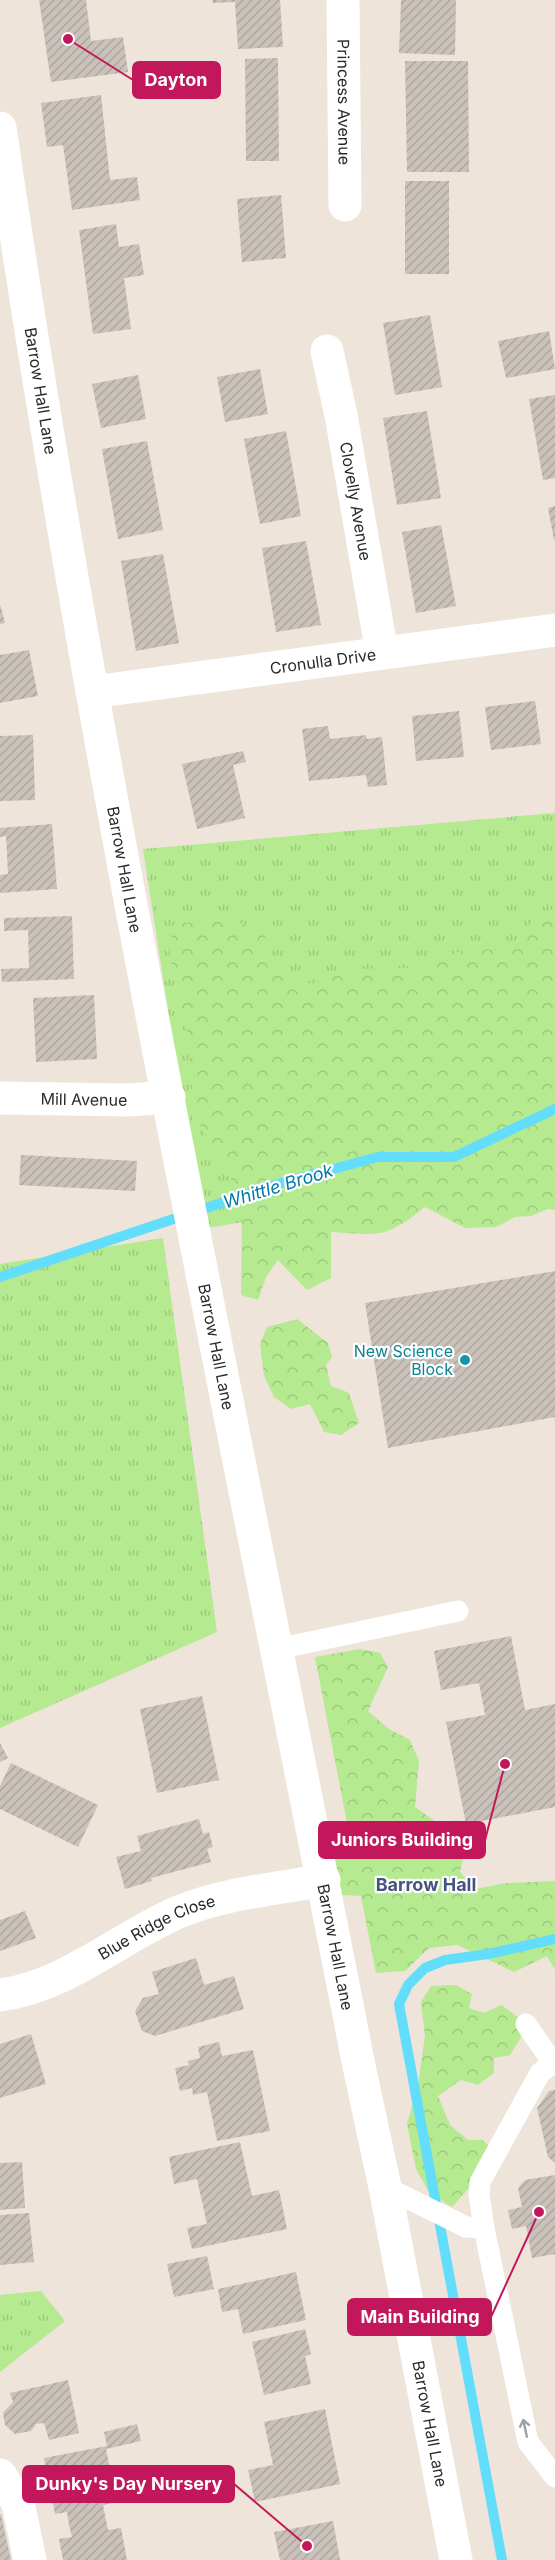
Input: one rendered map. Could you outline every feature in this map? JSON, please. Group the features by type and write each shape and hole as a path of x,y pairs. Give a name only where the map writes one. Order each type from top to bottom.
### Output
{"street":[{"name":"Princess Avenue","path":"343,0 345,205"},
{"name":"Barrow Hall Lane","path":"0,128 54,481 186,1191 385,2187 456,2560"},
{"name":"Clovelly Avenue","path":"328,350 382,653"},
{"name":"Cronulla Drive","path":"93,692 555,630"},
{"name":"Mill Avenue","path":"0,1098 128,1100 169,1097"},
{"name":"Blue Ridge Close","path":"0,1995 31,1990 56,1979 180,1912 218,1899 324,1880"},
{"path":"0,2475 18,2503 30,2560"}],"lane":[{"path":"277,1649 458,1611"},
{"path":"526,2024 554,2063 540,2073 480,2182 478,2195 528,2442 555,2476"},
{"path":"385,2187 466,2227 484,2228"}],"green space":[{"path":"555,813 555,1169 202,1229 143,849"},
{"path":"555,909 555,1210 548,1209 531,1216 515,1217 496,1227 465,1228 425,1207 400,1225 381,1233 331,1232 331,1278 307,1290 278,1260 266,1277 258,1300 241,1295 242,1198 189,1106 191,1048 168,945 177,924 229,917 266,937 270,971 312,984 349,969 424,968 433,960 456,952 521,949 528,928 535,917 546,910"},
{"path":"163,1238 217,1632 0,1728 0,1264"},
{"path":"297,1319 328,1343 332,1357 326,1365 331,1386 349,1393 359,1423 341,1435 324,1432 310,1404 291,1409 274,1397 264,1376 260,1344 267,1327"},
{"path":"360,1649 380,1653 388,1667 368,1711 389,1729 410,1740 419,1761 415,1807 439,1824 457,1820 469,1833 460,1872 475,1889 507,1883 555,1881 555,1970 547,1956 514,1972 457,1945 429,1948 405,1971 376,1973 361,1896 341,1895 328,1866 335,1856 352,1849 315,1657"},
{"path":"456,1985 472,1994 469,2008 484,2013 501,2005 518,2017 521,2037 510,2055 494,2058 494,2073 478,2085 461,2080 438,2096 450,2125 468,2140 482,2140 491,2147 468,2189 452,2207 429,2192 416,2169 407,2124 418,2085 425,2036 421,2002 431,1986"},
{"path":"41,2291 65,2321 0,2372 0,2295"}],"building":[{"path":"39,0 86,0 91,41 123,37 128,72 51,82"},
{"path":"212,0 280,0 283,47 238,49 235,2 213,3"},
{"path":"401,0 456,0 455,55 399,53"},
{"path":"278,58 279,161 246,161 245,59"},
{"path":"405,61 468,61 469,172 407,172"},
{"path":"101,95 110,180 137,177 140,200 72,210 63,145 47,147 41,103"},
{"path":"405,181 449,181 449,274 405,274"},
{"path":"281,195 286,258 242,262 237,199"},
{"path":"116,224 119,247 139,244 144,275 124,278 131,329 93,334 79,230"},
{"path":"430,315 442,387 395,395 383,323"},
{"path":"549,331 555,369 506,378 498,341"},
{"path":"260,369 268,414 225,422 217,377"},
{"path":"138,375 146,419 101,428 92,384"},
{"path":"555,395 555,478 543,480 529,399"},
{"path":"427,411 441,498 397,505 383,418"},
{"path":"286,431 301,516 260,524 244,439"},
{"path":"147,441 163,530 118,539 102,449"},
{"path":"555,506 555,540 554,540 548,508"},
{"path":"441,525 456,606 416,613 402,532"},
{"path":"306,541 321,625 276,632 262,548"},
{"path":"163,554 179,643 136,651 121,561"},
{"path":"0,604 5,623 0,624"},
{"path":"29,650 38,696 0,703 0,655"},
{"path":"535,701 541,744 491,750 485,707"},
{"path":"459,711 464,757 416,761 412,716"},
{"path":"328,726 330,739 366,735 367,739 382,737 387,785 368,787 366,775 309,781 302,729"},
{"path":"33,735 35,800 0,801 0,736"},
{"path":"243,751 246,762 233,765 245,818 197,829 182,764"},
{"path":"52,824 57,889 0,893 0,875 8,874 6,836 0,837 0,828"},
{"path":"72,916 74,979 2,982 1,969 29,968 28,930 4,931 4,918"},
{"path":"94,995 97,1059 36,1062 33,998"},
{"path":"21,1155 137,1161 135,1191 19,1185"},
{"name":"New Science Block","path":"555,1271 555,1417 388,1448 365,1303"},
{"path":"511,1636 525,1710 555,1704 555,1807 466,1824 446,1722 485,1715 479,1683 441,1690 434,1651"},
{"path":"202,1696 219,1780 157,1793 140,1709"},
{"path":"0,1743 8,1758 0,1762"},
{"path":"11,1763 98,1805 78,1847 0,1809 0,1786"},
{"path":"199,1819 203,1834 209,1832 213,1847 207,1849 211,1862 151,1878 152,1881 125,1889 116,1857 141,1851 137,1836"},
{"path":"25,1911 36,1938 0,1951 0,1920"},
{"path":"196,1958 204,1985 234,1976 244,2009 155,2036 142,2031 135,2011 143,1998 159,1994 152,1972"},
{"path":"31,2034 46,2084 0,2098 0,2044"},
{"path":"219,2042 222,2056 253,2050 270,2131 217,2141 207,2092 193,2095 192,2088 180,2091 175,2068 189,2065 188,2061 200,2058 198,2047"},
{"path":"555,2090 555,2163 548,2157 537,2108 549,2091"},
{"path":"240,2142 252,2196 279,2190 287,2229 192,2249 187,2228 207,2224 197,2179 174,2184 169,2157"},
{"path":"22,2162 25,2208 0,2210 0,2163"},
{"path":"555,2175 555,2254 532,2258 526,2226 512,2229 508,2210 522,2207 518,2188 525,2180"},
{"path":"29,2213 34,2262 0,2265 0,2215"},
{"path":"207,2256 214,2289 174,2297 167,2264"},
{"path":"296,2272 306,2320 243,2334 238,2309 222,2312 218,2289"},
{"path":"305,2329 311,2354 305,2356 311,2384 264,2395 252,2342"},
{"path":"68,2380 79,2433 49,2440 44,2423 36,2424 31,2431 15,2434 5,2425 3,2413 13,2402 10,2393"},
{"path":"325,2409 340,2484 255,2502 248,2470 273,2465 264,2422"},
{"path":"137,2424 141,2441 106,2449 117,2502 103,2505 108,2530 121,2528 127,2560 63,2560 59,2539 72,2537 67,2512 55,2514 44,2458 107,2446 104,2432"},
{"path":"1,2514 11,2560 0,2560"},
{"path":"333,2521 340,2560 280,2560 274,2532"}],"waterway":[{"name":"Whittle Brook","path":"0,1277 281,1183 378,1157 454,1157 555,1109"},
{"path":"502,2560 399,2004 408,1985 425,1968 445,1960 488,1954 555,1939"}],"place":[{"name":"Dayton","path":"68,39"},
{"name":"New Science Block","path":"465,1360"},
{"name":"Juniors Building","path":"505,1764"},
{"name":"Main Building","path":"539,2212"},
{"name":"Dunky's Day Nursery","path":"307,2546"}],"district":[{"name":"Barrow Hall","path":"426,1884"}]}
